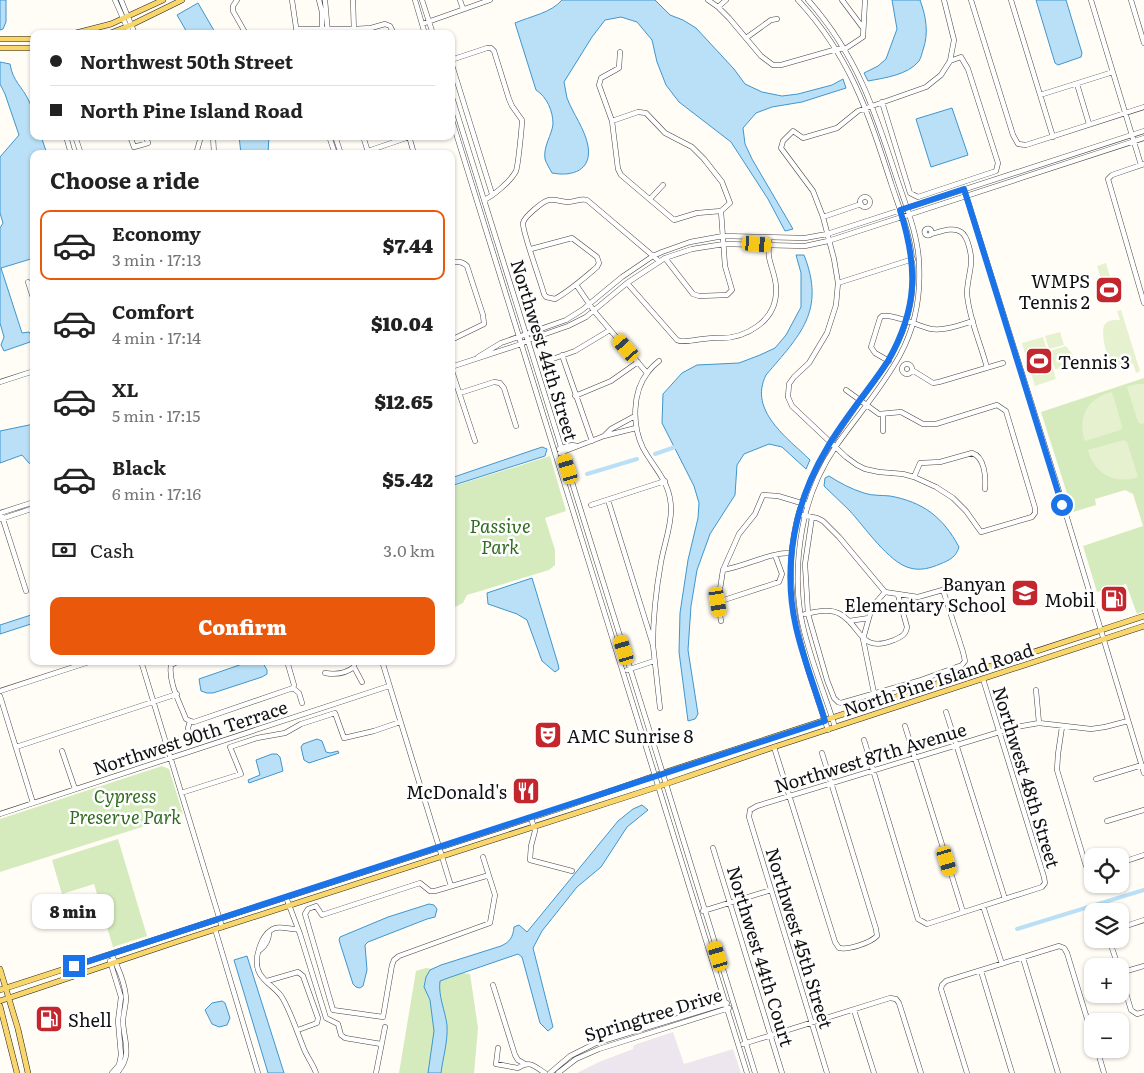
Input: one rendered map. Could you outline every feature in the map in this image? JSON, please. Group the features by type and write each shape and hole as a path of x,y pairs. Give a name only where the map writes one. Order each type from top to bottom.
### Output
{"main road":[{"path":"88,30 125,18 163,0"},
{"path":"118,30 182,0"},
{"path":"0,39 30,39"},
{"path":"0,48 30,48"},
{"name":"North Pine Island Road","path":"3,989 531,818 1144,616"},
{"name":"North Pine Island Road","path":"0,1001 1144,626"},
{"path":"1000,673 1010,664 1011,660"},
{"path":"731,762 747,753 767,746 773,738"},
{"path":"0,969 3,989 9,998 28,1073"},
{"path":"0,1006 16,1073"}],"street":[{"path":"115,0 132,30"},
{"path":"122,0 125,18"},
{"path":"237,0 233,6 233,11 244,30"},
{"path":"292,0 297,30"},
{"path":"319,0 323,30"},
{"path":"325,0 328,30"},
{"path":"353,0 354,30"},
{"path":"415,0 424,30"},
{"path":"422,0 432,30"},
{"path":"460,0 463,9"},
{"path":"422,24 490,0"},
{"path":"708,0 718,7 761,56 773,65 786,65 836,49 845,49 863,37 865,0"},
{"path":"718,7 726,0"},
{"path":"798,0 822,28 853,78 866,108 900,210 912,259 912,293 906,322 896,348 831,442 813,473 798,515 792,553 791,592 794,617 828,730"},
{"path":"808,0 845,49 872,105 907,208 919,259 919,292 907,342 894,365 835,447 821,472 805,516 799,554 798,583 801,615 835,727"},
{"path":"842,0 864,29"},
{"path":"846,390 866,405 883,414 901,412 923,424 936,424 997,405 1002,407 1006,411 1035,513 1032,517 981,532 966,511 953,498 936,487 914,477 866,469 846,457 792,406 788,397 789,384 809,364 827,333 836,305 838,283 823,217 813,191 781,148 784,141 793,131 803,138 837,128 858,111 926,87 941,75 950,61 954,40 944,0"},
{"path":"971,0 1013,136 1018,144 1026,145 1144,107"},
{"path":"1010,0 1053,137"},
{"path":"1091,0 1134,142 1143,165 1112,175 1108,179 1144,302"},
{"path":"1131,0 1144,43"},
{"path":"746,38 770,20 777,18"},
{"path":"362,30 385,24 390,26 392,30"},
{"path":"129,26 130,30"},
{"path":"882,102 910,193 913,196 918,197 996,171 998,163 968,69 953,46"},
{"path":"455,60 492,48 512,106 522,120 516,171 490,197 478,202"},
{"path":"612,121 638,112 646,113 665,132 692,147 704,159 725,188 730,203 721,211 697,214 674,220 621,175 618,169 612,121 599,85 601,78 619,68 620,52"},
{"path":"950,61 960,57"},
{"path":"1040,95 1113,72"},
{"path":"455,74 492,194"},
{"path":"1077,84 1090,124"},
{"name":"Northwest 44th Street","path":"455,107 755,1073"},
{"name":"Northwest 44th Street","path":"455,130 747,1073"},
{"path":"475,359 494,346 566,320 590,305 622,277 653,256 690,242 724,236 805,238 827,234 1144,131"},
{"path":"455,366 568,326 594,311 627,283 659,261 692,249 724,244 805,246 828,241 1144,138"},
{"path":"131,140 134,147 148,143 147,140"},
{"path":"373,150 401,140"},
{"path":"650,199 663,185"},
{"path":"964,189 1144,773"},
{"path":"531,249 572,238 597,257 599,263 597,267 577,286 555,299 550,298 544,294 523,223 544,202 549,200 569,202 584,198 659,261"},
{"path":"823,217 861,204"},
{"path":"665,258 693,294 699,296 727,295 732,290 725,266 721,211"},
{"path":"931,234 953,229 965,236 972,262 968,276 967,295 987,368"},
{"path":"627,283 677,340 681,342 703,338 726,339 740,336 757,328 769,314 774,303 776,289 768,256 769,238"},
{"path":"838,283 912,259 919,259"},
{"path":"455,263 464,263 467,266 483,315 484,324 455,338"},
{"path":"28,282 30,288"},
{"path":"577,286 594,311 647,373"},
{"path":"894,365 875,353 872,347 882,316 890,315 912,324 934,329 973,321"},
{"path":"547,361 591,342 610,330"},
{"path":"562,355 592,441"},
{"path":"659,361 647,373 640,388 636,428 643,447 664,481 669,494 671,509 653,618 654,661 660,708"},
{"path":"575,396 610,381 638,362"},
{"path":"912,370 933,383 1004,363"},
{"path":"0,382 30,372"},
{"path":"455,379 475,440"},
{"path":"460,393 494,382 500,383 504,388 516,426"},
{"path":"882,430 883,414"},
{"path":"604,436 611,428 636,416"},
{"path":"555,452 573,449 604,436 636,428"},
{"path":"914,477 920,463 940,462 972,453 977,454 980,459 986,478 985,489"},
{"path":"591,505 664,481"},
{"path":"721,621 718,602 723,570 739,534 755,514 763,495 778,496 808,505"},
{"path":"608,500 653,645"},
{"path":"26,591 1,519 1,513 30,503"},
{"path":"1,519 30,509"},
{"path":"798,515 823,521 839,537 885,592 918,597 960,585"},
{"path":"812,517 805,564 808,614 834,698 838,702 841,703 918,681 962,665 965,660 943,590"},
{"path":"723,570 740,568 775,554 799,554"},
{"path":"718,602 779,582 782,574 775,554"},
{"path":"874,693 863,639 872,607 885,592"},
{"path":"794,617 829,611 840,614 849,621 863,639 869,642 880,643 903,636 906,632 907,627 898,595"},
{"path":"849,621 869,618"},
{"path":"624,672 654,661"},
{"path":"0,691 80,665"},
{"path":"142,665 222,927"},
{"path":"170,665 170,672 186,719 194,722 293,688"},
{"path":"288,665 294,684 293,688 298,693 302,703"},
{"path":"383,665 451,886"},
{"path":"325,673 341,674 354,667 362,682"},
{"name":"Northwest 48th Street","path":"982,679 1045,883 1042,887 1005,898"},
{"name":"Northwest 90th Terrace","path":"0,814 389,686"},
{"path":"1036,690 1038,723"},
{"path":"16,747 177,694"},
{"path":"0,696 33,803"},
{"path":"864,740 918,919 926,924 983,906 1005,898 946,712"},
{"path":"181,793 241,774 230,747 257,738 285,734 301,724 335,713 344,738 374,731 400,722"},
{"path":"190,721 188,728 191,740"},
{"name":"Northwest 87th Avenue","path":"750,810 757,806 998,731 1038,723 1091,729 1128,721"},
{"path":"905,726 963,912"},
{"path":"1062,726 1057,770 1084,859"},
{"path":"774,747 835,942 839,948 844,949 873,940 877,936 822,753"},
{"path":"62,751 75,789"},
{"path":"1096,779 1142,765"},
{"name":"Northwest 45th Street","path":"750,810 749,817 827,1073"},
{"path":"1107,821 1144,810"},
{"path":"531,818 535,831 530,860 572,871"},
{"name":"Northwest 44th Court","path":"713,848 782,1073"},
{"path":"1129,860 1144,856"},
{"path":"483,857 495,895 490,923 409,951 394,960 383,1017 333,1010 304,914 308,909 316,906 322,915 420,883 430,891 435,892 486,876 489,877"},
{"path":"698,914 771,890"},
{"path":"286,898 298,929 326,1018 338,1024 341,1035 346,1038 381,1044"},
{"path":"983,906 1002,964"},
{"path":"1129,925 1144,920"},
{"path":"298,929 278,928 270,930 269,937 260,950 257,962 258,971 282,997 298,1030 304,1050 316,1073"},
{"path":"215,929 258,1073"},
{"path":"967,1073 941,989 942,984 946,981 1059,946 1064,948 1085,1013"},
{"path":"111,954 121,997 118,1022 121,1055 119,1065 112,1073"},
{"path":"1023,958 1058,1073"},
{"path":"113,963 126,997 123,1021 127,1053 124,1066 117,1073"},
{"path":"1129,970 1144,966"},
{"path":"981,971 1012,1073"},
{"path":"267,981 298,972 303,976 318,1018 317,1023 314,1025 298,1030"},
{"path":"494,985 516,1055 518,1060 525,1064"},
{"path":"738,1045 890,998 896,998 920,1073"},
{"name":"Springtree Drive","path":"550,1073 570,1056 596,1043 726,1003 733,1003"},
{"name":"Springtree Drive","path":"558,1073 576,1060 599,1049 728,1009 733,1003"},
{"path":"1129,1003 1133,1012 1137,1014 1144,1012"},
{"path":"854,1010 874,1073"},
{"path":"376,1073 385,1026"},
{"path":"498,1048 496,1064 518,1068 530,1063 545,1073"},
{"path":"1100,1058 1104,1073"}],"shaded area":[{"path":"673,1032 684,1064 733,1049 741,1073 577,1073 633,1049 634,1045"}],"green space":[{"path":"1106,263 1116,297 1107,299 1097,266"},
{"path":"1121,310 1140,371 1136,373 1133,363 1125,369 1118,369 1108,356 1105,347 1103,329 1105,324 1110,321 1120,320 1117,311"},
{"path":"1060,332 1064,345 1049,349 1045,336"},
{"path":"1043,337 1056,379 1035,386 1022,343"},
{"path":"1066,346 1073,355 1072,364 1067,368 1055,369 1050,354 1053,350"},
{"path":"1144,378 1144,611 1137,614 1126,584 1097,592 1083,546 1143,526 1133,494 1125,490 1095,499 1096,505 1073,512 1041,412"},
{"path":"1144,384 1144,423 1141,424 1138,422 1127,387"},
{"path":"1112,392 1122,426 1121,430 1085,441 1082,424 1086,409 1097,399"},
{"path":"1124,440 1127,442 1138,477 1121,480 1107,476 1100,471 1088,450"},
{"name":"Passive Park","path":"550,456 566,511 545,518 555,550 555,565 549,570 467,595 463,603 455,607 455,486"},
{"name":"Cypress Preserve Park","path":"162,766 169,769 183,814 0,872 0,819"},
{"path":"118,839 147,936 113,947 94,884 62,894 52,860"},
{"path":"426,968 470,974 478,1028 474,1073 399,1073 416,971"}],"water":[{"path":"0,0 6,0 6,22 3,29 0,30"},
{"path":"562,0 655,0 670,15 696,28 734,69 745,84 762,92 782,96 798,94 832,85 843,79 846,88 802,102 772,107 756,113 743,128 745,144 752,159 793,229 785,231 768,199 731,142 679,102 666,85 657,62 652,40 637,22 621,17 605,20 564,82 567,98 582,128 588,146 587,161 584,166 574,173 552,173 545,154 553,124 552,114 546,100 536,90 515,23 547,11"},
{"path":"892,0 920,0 925,18 925,44 919,61 909,70 868,81 864,73 878,66 886,59 897,29"},
{"path":"1036,0 1066,0 1082,53 1081,57 1058,65 1055,63"},
{"path":"198,3 214,30 186,30 177,15"},
{"path":"0,62 10,64 15,80 24,91 30,103 30,140 42,140 46,150 30,150 30,259 1,268 22,333 29,332 30,342 4,351 1,345 4,337 0,323 0,228 3,223 0,213 0,157 19,135 0,84"},
{"path":"952,108 968,155 931,167 916,119"},
{"path":"239,140 269,140 268,150 241,150"},
{"path":"796,255 804,255 810,275 811,307 799,334 766,375 762,388 762,400 766,412 773,423 810,460 806,469 782,447 769,444 744,454 737,465 735,495 710,534 697,570 691,606 688,650 698,714 695,719 688,721 679,652 680,613 688,560 698,518 699,503 694,486 662,423 663,394 682,373 697,365 739,363 775,348 786,335 801,307 801,273"},
{"path":"30,425 30,464 22,455 0,463 0,431"},
{"path":"542,447 547,449 545,456 455,485 455,477"},
{"path":"829,476 846,486 864,493 890,496 922,507 939,519 953,536 959,547 956,553 947,561 925,569 914,569 902,565 885,552 849,510 824,486 825,478"},
{"path":"532,578 558,664 559,669 555,672 542,661 527,620 517,614 488,604 487,593"},
{"path":"30,615 30,624 0,634 0,625"},
{"path":"239,665 264,665 267,670 267,674 262,677 213,693 201,691 199,679"},
{"path":"317,739 322,741 326,752 338,751 339,753 309,763 304,760 301,747 303,744"},
{"path":"277,754 280,757 283,771 249,783 248,780 260,775 256,760"},
{"path":"642,805 648,810 627,827 601,867 577,887 542,931 533,948 553,1027 548,1031 540,1023 522,957 518,954 448,978 440,981 440,992 447,1025 441,1073 428,1073 434,1031 430,1000 424,987 430,970 501,946 509,941 514,927 519,925 527,932 618,821 633,809"},
{"path":"429,904 434,905 437,909 435,917 368,942 365,945 367,970 363,986 360,988 356,987 353,984 339,940 340,937 388,917"},
{"path":"247,956 284,1073 268,1073 234,960"},
{"path":"222,1001 225,1003 230,1018 227,1025 219,1027 212,1024 205,1010 212,1003"}],"waterway":[{"path":"655,454 675,447"},
{"path":"587,474 637,459"},
{"path":"1017,929 1144,890"}],"place":[{"name":"WMPS Tennis 2","path":"1109,290"},
{"name":"Tennis 3","path":"1039,361"},
{"name":"Banyan Elementary School","path":"1025,593"},
{"name":"Mobil","path":"1114,599"},
{"name":"AMC Sunrise 8","path":"548,735"},
{"name":"McDonald's","path":"526,791"},
{"name":"Shell","path":"49,1019"}],"route":[{"path":"74,966 558,810 663,773 825,721 794,617 791,594 792,546 802,502 816,468 831,442 888,361 896,348 906,322 912,293 912,259 900,210 964,189 1062,505"}]}
